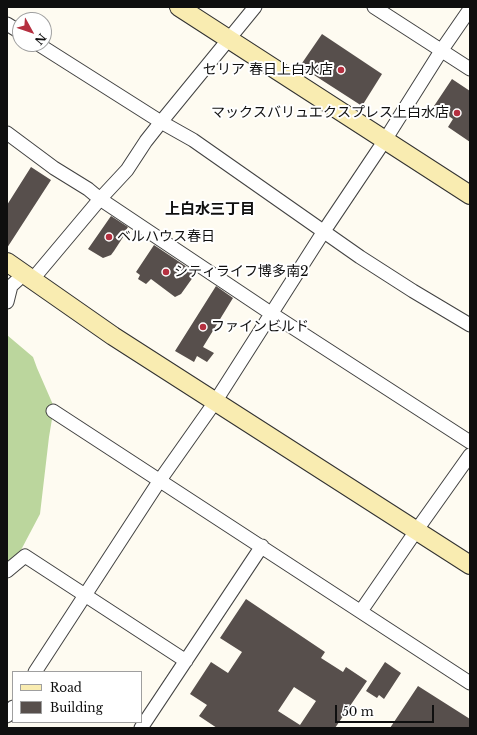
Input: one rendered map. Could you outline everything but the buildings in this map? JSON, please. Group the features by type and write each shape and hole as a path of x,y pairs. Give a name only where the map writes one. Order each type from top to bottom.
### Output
{"street":[{"path":"180,7 470,195"},
{"path":"7,302 9,287 28,277 127,170 146,141 255,7"},
{"path":"374,7 470,69"},
{"path":"36,671 160,480 215,402 324,231 470,9"},
{"path":"51,52 161,122 193,140 360,257 470,325"},
{"path":"7,133 54,168 88,189 100,199 272,314 470,442"},
{"path":"7,262 113,336 470,565"},
{"path":"53,410 470,682"},
{"path":"361,611 470,455"},
{"path":"142,728 262,546"},
{"path":"7,571 25,556 186,661"}],"green space":[{"path":"7,335 33,357 54,407 40,514 21,550 7,563"}],"place":[{"name":"セリア 春日上白水店","path":"341,70"},
{"name":"マックスバリュエクスプレス上白水店","path":"457,113"},
{"name":"ベルハウス春日","path":"109,237"},
{"name":"シティライフ博多南2","path":"166,272"},
{"name":"ファインビルド","path":"203,327"}],"district":[{"name":"上白水三丁目","path":"210,210"}]}
